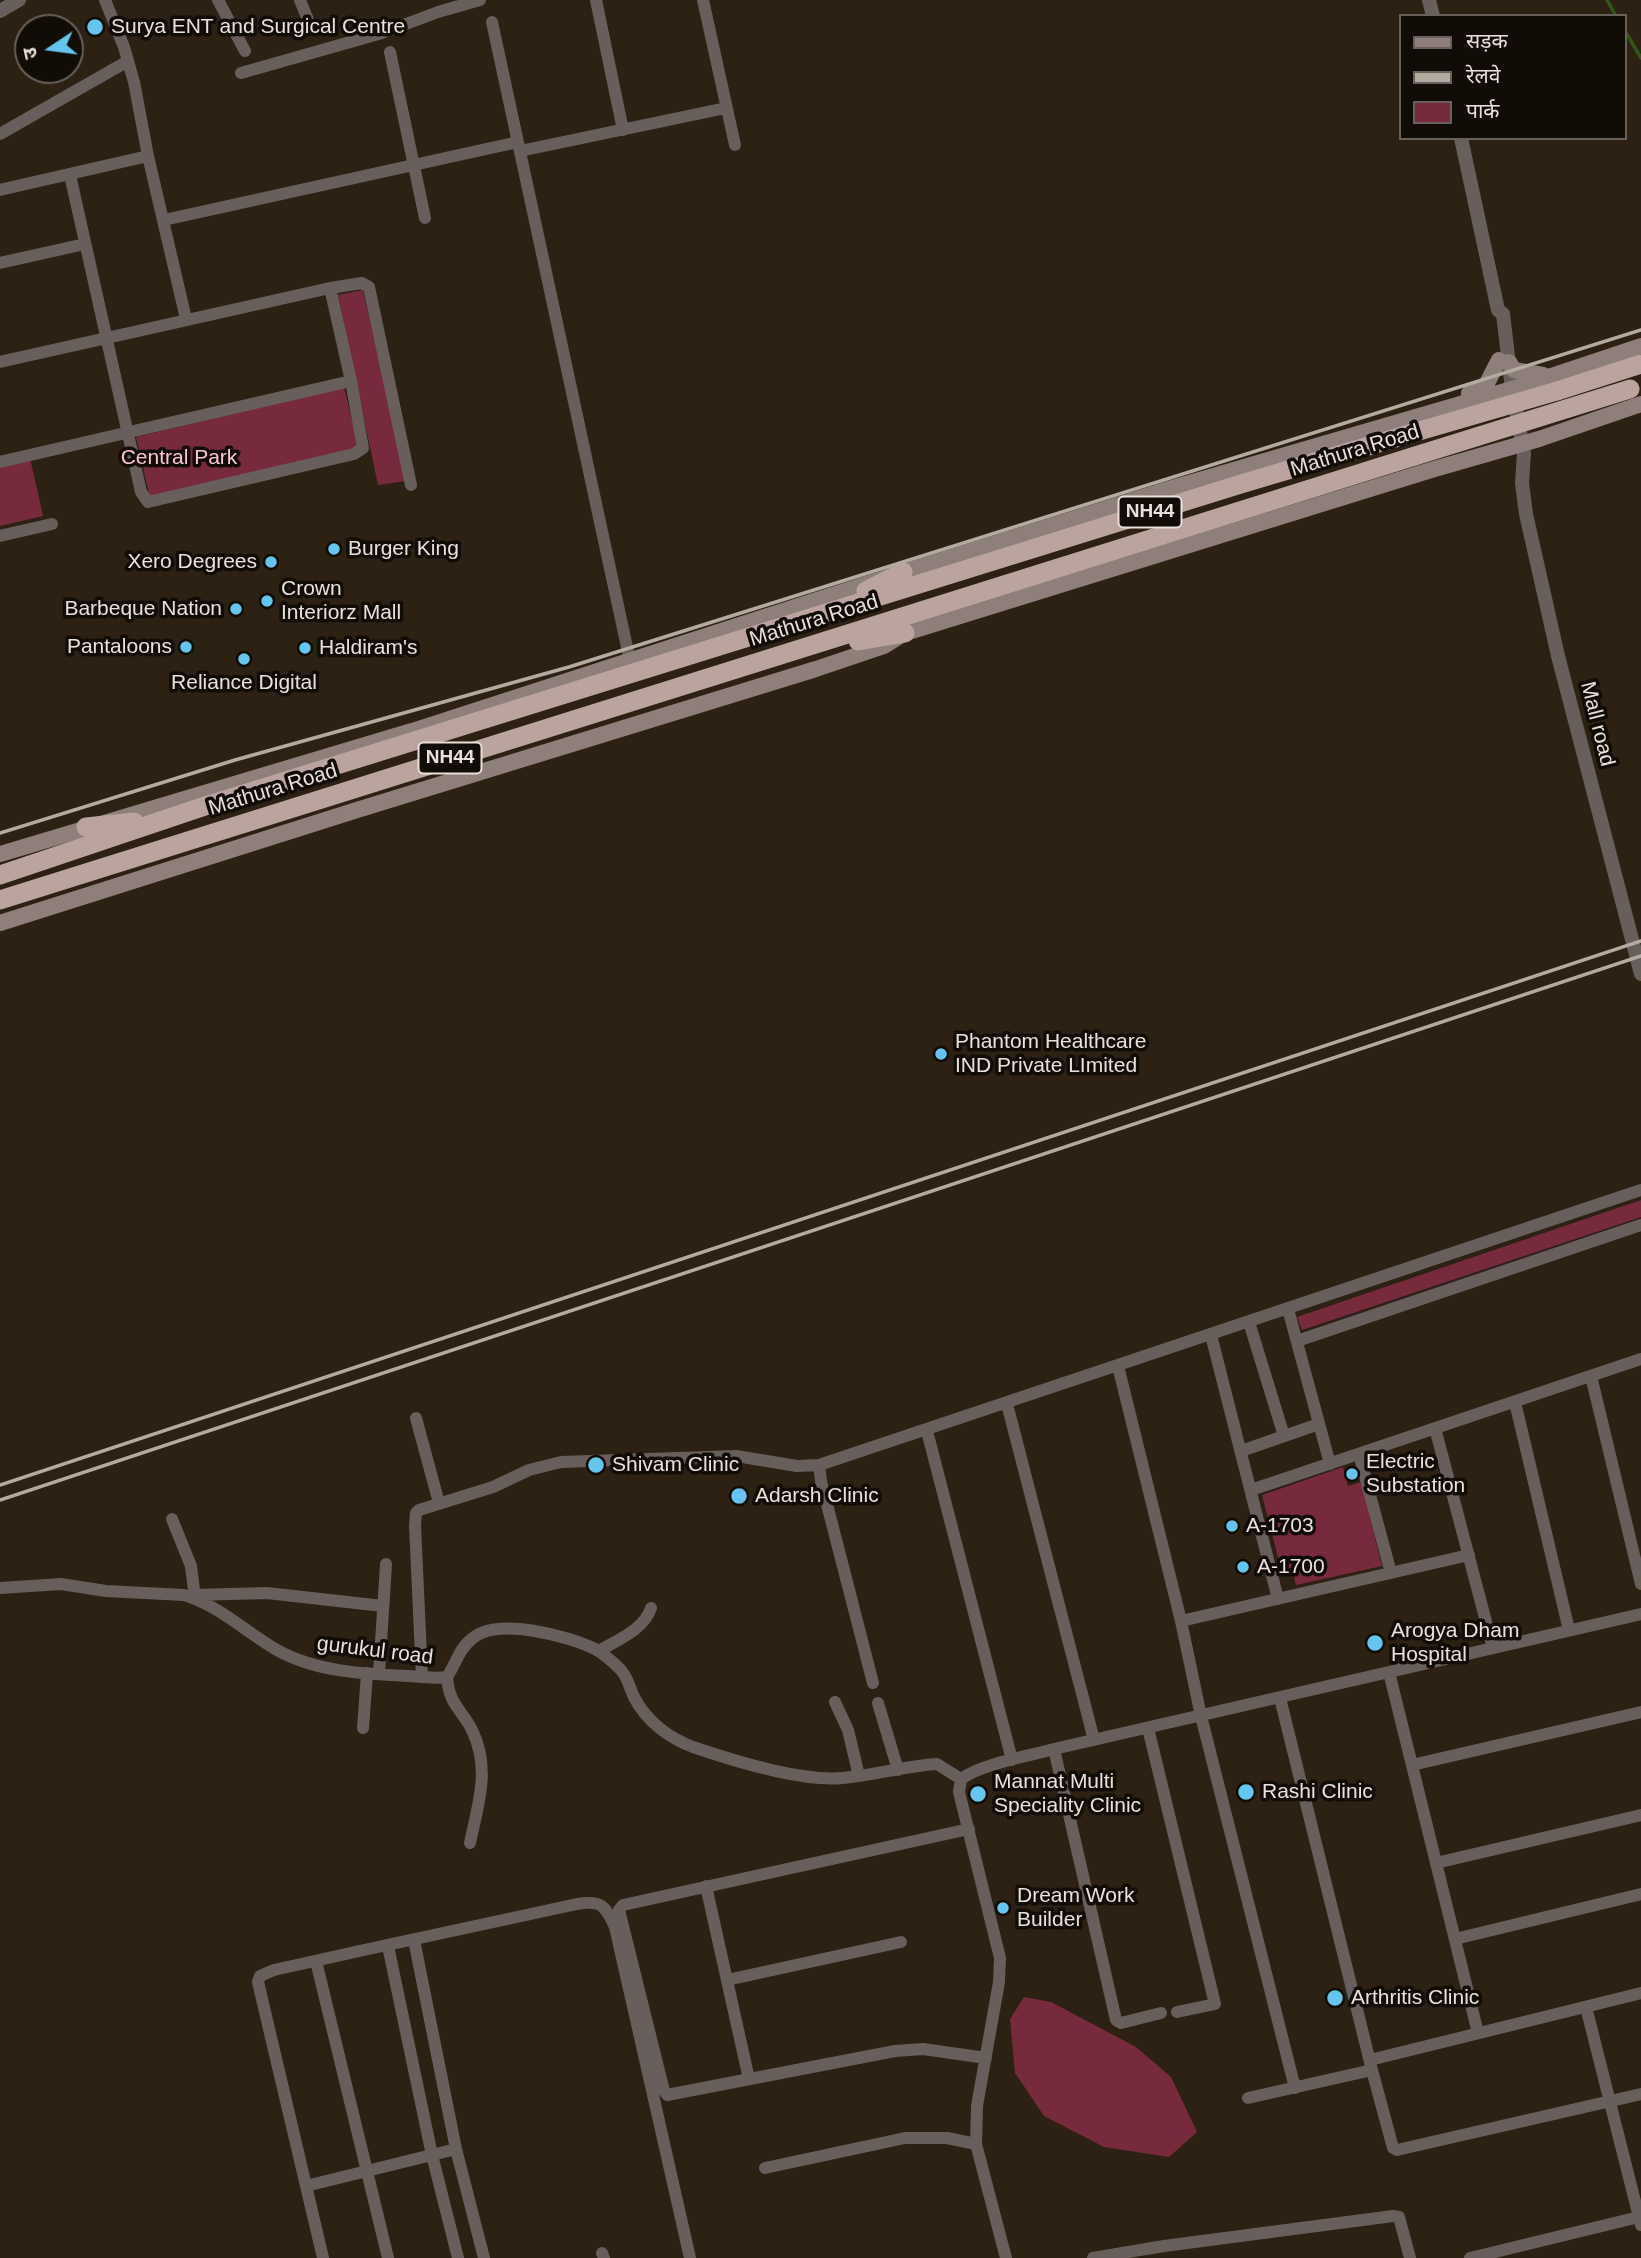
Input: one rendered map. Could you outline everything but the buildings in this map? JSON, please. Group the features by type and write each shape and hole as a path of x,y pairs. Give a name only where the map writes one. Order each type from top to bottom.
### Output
{"highway":[{"name":"Mathura Road","path":"0,875 169,818 892,592 1641,364"},
{"name":"Mathura Road","path":"0,900 804,648 903,625 1641,386"},
{"path":"822,614 903,572"},
{"path":"86,827 169,818"}],"main road":[{"path":"0,854 349,750 903,572 1169,489 1507,390 1641,346"},
{"path":"1329,443 1359,426 1485,387 1504,361 1514,370 1526,373 1559,373"},
{"path":"1559,373 1542,388 1538,401 1539,411 1545,422 1554,427 1569,428"},
{"path":"1269,520 1355,502 1641,404"},
{"path":"1412,419 1434,422 1444,430 1447,438 1448,451 1444,460 1431,470"},
{"path":"0,923 816,669 884,646 903,625 1269,520 1431,470 1516,448"}],"street":[{"path":"0,11 19,0"},
{"path":"105,0 128,61 186,319"},
{"path":"219,0 245,51"},
{"path":"300,0 310,25"},
{"path":"241,73 382,33 480,0"},
{"path":"596,0 623,130"},
{"path":"703,0 735,145"},
{"path":"492,22 630,661"},
{"path":"390,52 425,218"},
{"path":"0,134 128,61"},
{"path":"164,220 414,165 623,130 726,108"},
{"name":"Mall road","path":"1461,140 1498,310 1495,316 1516,448 1524,475 1522,483 1526,514 1558,656 1641,974"},
{"path":"0,190 148,156"},
{"path":"70,175 143,497 148,502 153,503 361,451 364,444 331,288"},
{"path":"0,263 85,244"},
{"path":"0,362 357,282 367,284 411,485"},
{"path":"0,462 351,381"},
{"path":"0,536 52,524"},
{"path":"422,1677 415,1525 416,1513 419,1510 493,1487 528,1470 561,1462 729,1456 753,1457 797,1466 819,1465 927,1431 1641,1189"},
{"path":"1297,1341 1641,1226"},
{"path":"1288,1309 1330,1464"},
{"path":"1249,1322 1284,1436"},
{"path":"1211,1335 1279,1599"},
{"path":"1251,1490 1641,1359"},
{"path":"1118,1366 1181,1621 1201,1716 1295,2088"},
{"path":"1591,1376 1641,1584"},
{"path":"1515,1402 1569,1630"},
{"path":"1007,1404 1094,1740"},
{"path":"416,1418 439,1503"},
{"path":"1241,1451 1319,1424"},
{"path":"1435,1428 1493,1648"},
{"path":"927,1431 1012,1760"},
{"path":"1359,1454 1391,1573"},
{"path":"819,1465 873,1683"},
{"path":"172,1519 188,1557 195,1596 267,1593 383,1606"},
{"path":"1181,1621 1469,1555"},
{"path":"363,1728 383,1606 386,1564"},
{"name":"gurukul road","path":"0,1588 61,1584 106,1591 195,1596 281,1652 328,1668 373,1673 447,1677 465,1645 483,1631 509,1629 550,1635 572,1640 598,1651 626,1677 642,1711 674,1738 691,1746 806,1776 832,1779 937,1764 961,1779"},
{"path":"598,1651 645,1621 651,1608"},
{"path":"1006,2258 976,2144 977,2106 999,1982 1000,1958 959,1791 961,1779 968,1774 1054,1749 1641,1614"},
{"path":"1389,1672 1478,2033"},
{"path":"447,1677 449,1696 471,1728 483,1770 470,1843"},
{"path":"1280,1698 1392,2146 1397,2150 1641,2094"},
{"path":"835,1702 848,1730 859,1776"},
{"path":"878,1703 898,1770"},
{"path":"1412,1765 1641,1712"},
{"path":"1148,1728 1215,2004 1177,2012"},
{"path":"1054,1749 1116,2020 1121,2023 1161,2013"},
{"path":"1436,1863 1641,1815"},
{"path":"969,1829 623,1905 619,1912 665,2093 668,2095 908,2049 986,2058"},
{"path":"706,1886 749,2079"},
{"path":"1455,1939 1641,1894"},
{"path":"323,2258 258,1982 260,1976 316,1961 594,1902 608,1912 615,1927 690,2258"},
{"path":"414,1940 456,2149 484,2258"},
{"path":"727,1980 901,1942"},
{"path":"388,1946 432,2155 458,2258"},
{"path":"316,1961 388,2258"},
{"path":"1248,2098 1295,2088 1478,2033 1641,1993"},
{"path":"1470,2258 1640,2221 1635,2175 1610,2102 1586,2007"},
{"path":"765,2168 905,2138 947,2138 976,2144"},
{"path":"306,2186 456,2149"},
{"path":"1093,2258 1166,2252 1393,2216 1399,2217 1402,2223 1410,2258"}],"green space":[{"path":"363,290 406,481 378,485 338,295"},
{"name":"Central Park","path":"344,388 359,447 150,498 136,437"},
{"path":"30,458 43,516 0,526 0,465"},
{"path":"1641,1200 1641,1217 1302,1330 1297,1317"},
{"path":"1343,1467 1348,1486 1361,1482 1382,1566 1296,1585 1292,1570 1282,1573 1262,1495"},
{"path":"1024,1997 1051,2002 1136,2047 1171,2077 1197,2132 1169,2157 1104,2147 1044,2116 1015,2073 1010,2019"}],"waterway":[{"path":"1607,0 1615,14"},
{"path":"1627,34 1641,58"}],"railway":[{"path":"0,833 235,760 569,667 1641,330"},
{"path":"0,1485 1641,941"},
{"path":"0,1500 1641,956"}],"place":[{"name":"Surya ENT and Surgical Centre","path":"95,27"},
{"name":"Burger King","path":"334,549"},
{"name":"Xero Degrees","path":"271,562"},
{"name":"Crown Interiorz Mall","path":"267,601"},
{"name":"Barbeque Nation","path":"236,609"},
{"name":"Pantaloons","path":"186,647"},
{"name":"Haldiram's","path":"305,648"},
{"name":"Reliance Digital","path":"244,659"},
{"name":"Phantom Healthcare IND Private LImited","path":"941,1054"},
{"name":"Shivam Clinic","path":"596,1465"},
{"name":"Electric Substation","path":"1352,1474"},
{"name":"Adarsh Clinic","path":"739,1496"},
{"name":"A-1703","path":"1232,1526"},
{"name":"A-1700","path":"1243,1567"},
{"name":"Arogya Dham Hospital","path":"1375,1643"},
{"name":"Rashi Clinic","path":"1246,1792"},
{"name":"Mannat Multi Speciality Clinic","path":"978,1794"},
{"name":"Dream Work Builder","path":"1003,1908"},
{"name":"Arthritis Clinic","path":"1335,1998"}]}
